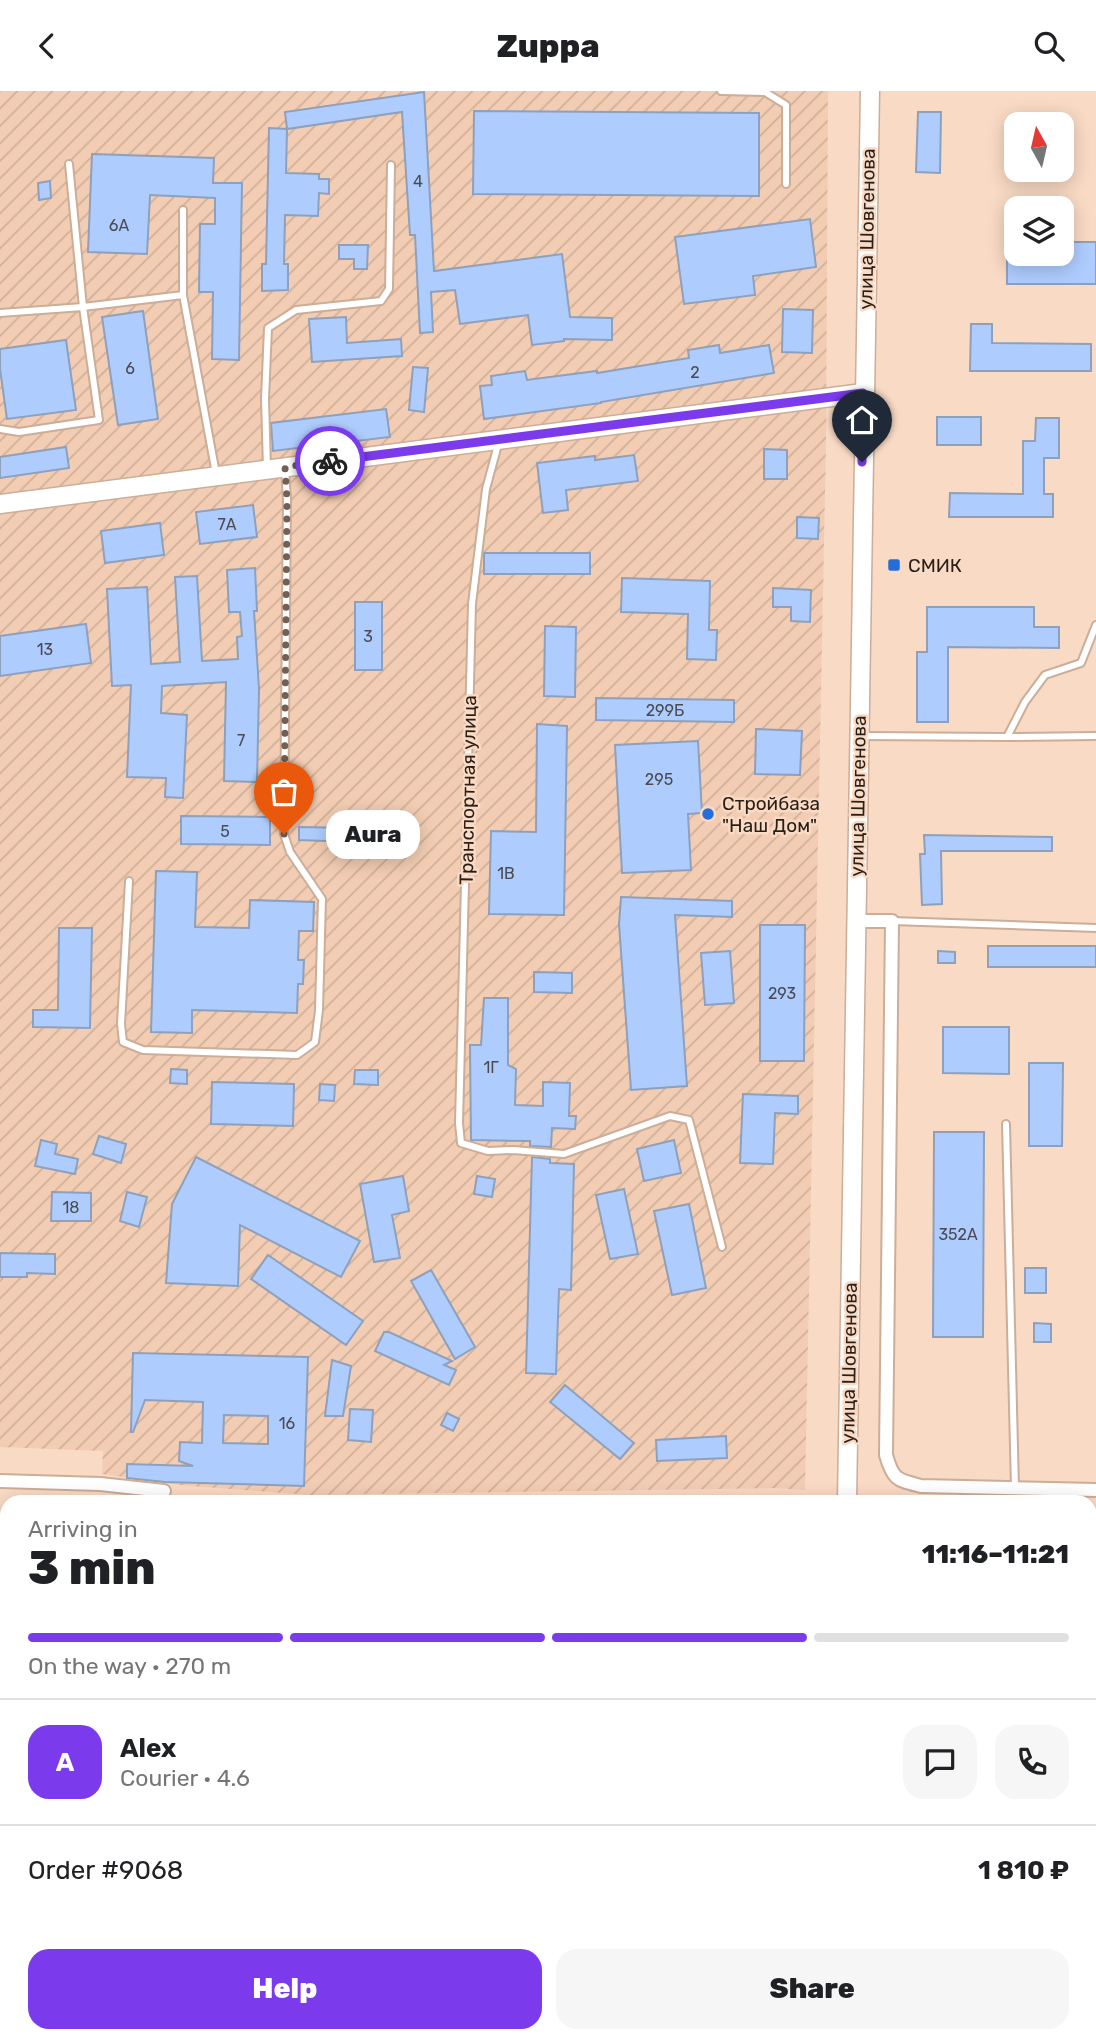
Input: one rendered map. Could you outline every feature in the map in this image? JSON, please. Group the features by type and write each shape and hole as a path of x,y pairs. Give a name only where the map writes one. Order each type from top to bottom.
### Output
{"street":[{"name":"улица Шовгенова","path":"847,1495 870,91"},
{"path":"0,504 863,393"},
{"path":"856,921 892,921 886,1455 891,1472 899,1481 922,1486 1096,1490"},
{"path":"0,1481 100,1484 160,1495"}],"lane":[{"path":"721,91 765,92 786,106 786,184"},
{"path":"0,429 19,432 99,421 83,307 69,164"},
{"path":"129,881 121,1024 123,1042 144,1050 297,1055 315,1042 319,1010 323,899 290,852 284,834 287,500 276,468 265,399 268,328 296,310 381,301 389,289 391,165"},
{"path":"183,210 183,295 217,476"},
{"path":"0,313 83,307 183,295"},
{"name":"Транспортная улица","path":"500,440 486,489 472,604 459,1123 461,1143 488,1151 564,1154 670,1116 689,1120 722,1247"},
{"path":"1007,737 1045,675 1081,663 1096,625"},
{"path":"859,736 1096,736"},
{"path":"892,921 1096,928"},
{"path":"1006,1124 1014,1488"}],"shaded area":[{"path":"0,91 828,91 826,443 805,1490 776,1488 310,1495 179,1485 102,1474 103,1451 0,1447"}],"building":[{"path":"424,92 434,271 562,254 570,317 612,318 612,340 564,339 532,345 528,315 460,324 455,290 431,292 433,332 420,333 415,235 410,235 402,112 287,129 285,112"},
{"path":"474,111 759,113 759,196 473,194"},
{"path":"918,112 941,112 940,173 916,172"},
{"path":"269,128 287,129 286,173 319,174 319,179 329,179 329,194 319,193 318,216 285,215 284,264 288,264 288,290 262,291 262,264 266,264"},
{"path":"92,154 214,158 213,183 242,183 239,360 212,359 213,292 199,292 200,224 215,224 215,198 150,195 147,254 88,252"},
{"path":"50,181 51,198 39,200 38,183"},
{"path":"810,219 816,267 753,276 755,295 684,304 675,237"},
{"path":"1074,242 1096,242 1096,284 1007,284 1007,266 1074,266"},
{"path":"339,245 368,245 367,269 354,269 354,259 339,259"},
{"path":"783,309 813,310 812,353 782,352"},
{"path":"143,311 158,419 118,425 102,317"},
{"path":"346,317 347,343 401,339 402,356 312,362 309,319"},
{"path":"971,324 992,324 992,343 1091,344 1091,371 970,371"},
{"path":"66,340 76,410 7,419 0,349"},
{"path":"719,345 720,353 769,345 774,373 601,403 484,419 480,386 492,385 491,376 525,371 527,380 597,373 689,358 688,350"},
{"path":"413,367 428,368 424,412 409,410"},
{"path":"386,409 390,437 273,451 271,423"},
{"path":"937,417 981,417 981,445 937,445"},
{"path":"1036,418 1059,418 1059,458 1044,458 1044,494 1053,494 1053,517 949,517 950,493 1023,494 1023,441 1035,441"},
{"path":"66,447 69,468 0,478 0,457"},
{"path":"764,449 787,450 787,479 764,479"},
{"path":"634,455 638,481 566,490 568,510 543,513 537,463 595,456 595,460"},
{"path":"253,505 257,537 200,544 196,512"},
{"path":"797,517 819,518 818,539 797,538"},
{"path":"160,523 164,555 105,563 101,531"},
{"path":"484,553 590,553 590,574 484,574"},
{"path":"255,568 257,611 254,611 259,689 257,782 224,781 226,682 162,686 161,713 187,715 183,798 165,797 166,778 127,777 131,685 112,686 107,589 147,587 151,664 180,662 175,577 197,576 202,661 238,659 237,637 242,636 240,612 229,612 227,570"},
{"path":"622,578 710,581 709,630 717,630 716,660 687,659 688,614 621,612"},
{"path":"773,588 811,590 810,622 791,621 791,607 773,607"},
{"path":"355,602 382,602 382,670 355,670"},
{"path":"927,607 1034,607 1034,627 1059,627 1059,648 948,647 948,722 917,722 917,652 927,652"},
{"path":"86,624 91,663 0,676 0,636"},
{"path":"545,626 576,627 575,697 544,696"},
{"path":"596,698 734,700 734,722 596,720"},
{"path":"537,724 567,726 564,915 489,914 491,831 536,832"},
{"path":"756,729 802,731 800,775 755,774"},
{"path":"698,741 702,813 688,814 691,870 622,873 615,745"},
{"path":"181,816 270,817 270,845 181,844"},
{"path":"299,827 351,828 351,842 299,840"},
{"path":"924,835 1052,837 1052,851 941,851 942,904 922,905 920,854 925,854"},
{"path":"156,871 197,872 195,927 249,928 250,900 314,902 313,931 299,931 298,960 304,960 303,984 298,984 297,1013 192,1010 192,1033 151,1032"},
{"path":"621,897 732,901 732,917 675,915 687,1086 631,1090 619,924"},
{"path":"760,925 805,925 804,1061 760,1061"},
{"path":"59,928 92,928 90,1028 33,1027 33,1010 58,1010"},
{"path":"988,946 1096,946 1096,967 988,967"},
{"path":"730,951 734,1003 705,1005 701,953"},
{"path":"938,951 955,952 955,963 938,963"},
{"path":"534,972 572,973 572,993 534,992"},
{"path":"484,998 508,998 508,1065 516,1069 515,1105 543,1106 543,1082 570,1083 569,1116 576,1116 575,1129 552,1128 551,1147 530,1146 530,1141 471,1140 470,1045 481,1045"},
{"path":"943,1027 1009,1027 1009,1074 943,1073"},
{"path":"1029,1063 1063,1063 1062,1146 1029,1146"},
{"path":"171,1069 187,1070 187,1084 170,1083"},
{"path":"355,1070 378,1070 378,1085 354,1084"},
{"path":"212,1082 294,1084 293,1126 211,1124"},
{"path":"320,1084 335,1085 334,1101 319,1100"},
{"path":"743,1094 798,1096 798,1114 775,1113 773,1164 740,1163"},
{"path":"934,1132 984,1132 983,1337 933,1337"},
{"path":"99,1136 126,1144 121,1163 93,1154"},
{"path":"41,1140 57,1144 55,1154 78,1159 75,1174 35,1166"},
{"path":"674,1140 681,1173 644,1181 637,1149"},
{"path":"196,1157 360,1241 341,1277 240,1225 238,1286 166,1283 172,1204"},
{"path":"532,1157 550,1159 550,1163 574,1164 571,1290 559,1289 556,1374 526,1373"},
{"path":"403,1176 409,1211 392,1215 400,1258 374,1262 360,1184"},
{"path":"477,1176 495,1179 492,1197 474,1194"},
{"path":"624,1189 638,1254 610,1259 596,1195"},
{"path":"52,1192 91,1193 91,1221 51,1221"},
{"path":"127,1192 147,1197 139,1227 120,1221"},
{"path":"689,1204 706,1288 672,1295 654,1211"},
{"path":"0,1253 55,1254 55,1274 27,1273 27,1277 0,1277"},
{"path":"268,1255 363,1321 346,1345 251,1279"},
{"path":"1025,1268 1046,1268 1046,1293 1025,1293"},
{"path":"431,1270 475,1347 455,1359 411,1281"},
{"path":"1034,1323 1051,1324 1051,1342 1034,1342"},
{"path":"384,1332 452,1361 444,1365 456,1370 449,1385 375,1351"},
{"path":"133,1353 308,1357 304,1486 165,1482 127,1478 127,1464 193,1466 179,1461 180,1442 202,1443 203,1402 145,1400 131,1432","holes":["224,1415 268,1416 268,1444 223,1443"]},
{"path":"332,1360 351,1366 343,1416 325,1416"},
{"path":"565,1385 634,1443 620,1459 550,1402"},
{"path":"350,1409 373,1410 371,1442 348,1440"},
{"path":"447,1413 459,1419 453,1431 441,1425"},
{"path":"726,1436 727,1458 657,1461 656,1440"}],"way so far":[{"path":"284,834 285,467 330,461"}],"place":[{"name":"СМИК","path":"894,565"},
{"name":"Стройбаза \"Наш Дом\"","path":"708,814"},
{"name":"Aura","path":"284,834"}],"route":[{"path":"330,461 863,393 862,462"}]}
